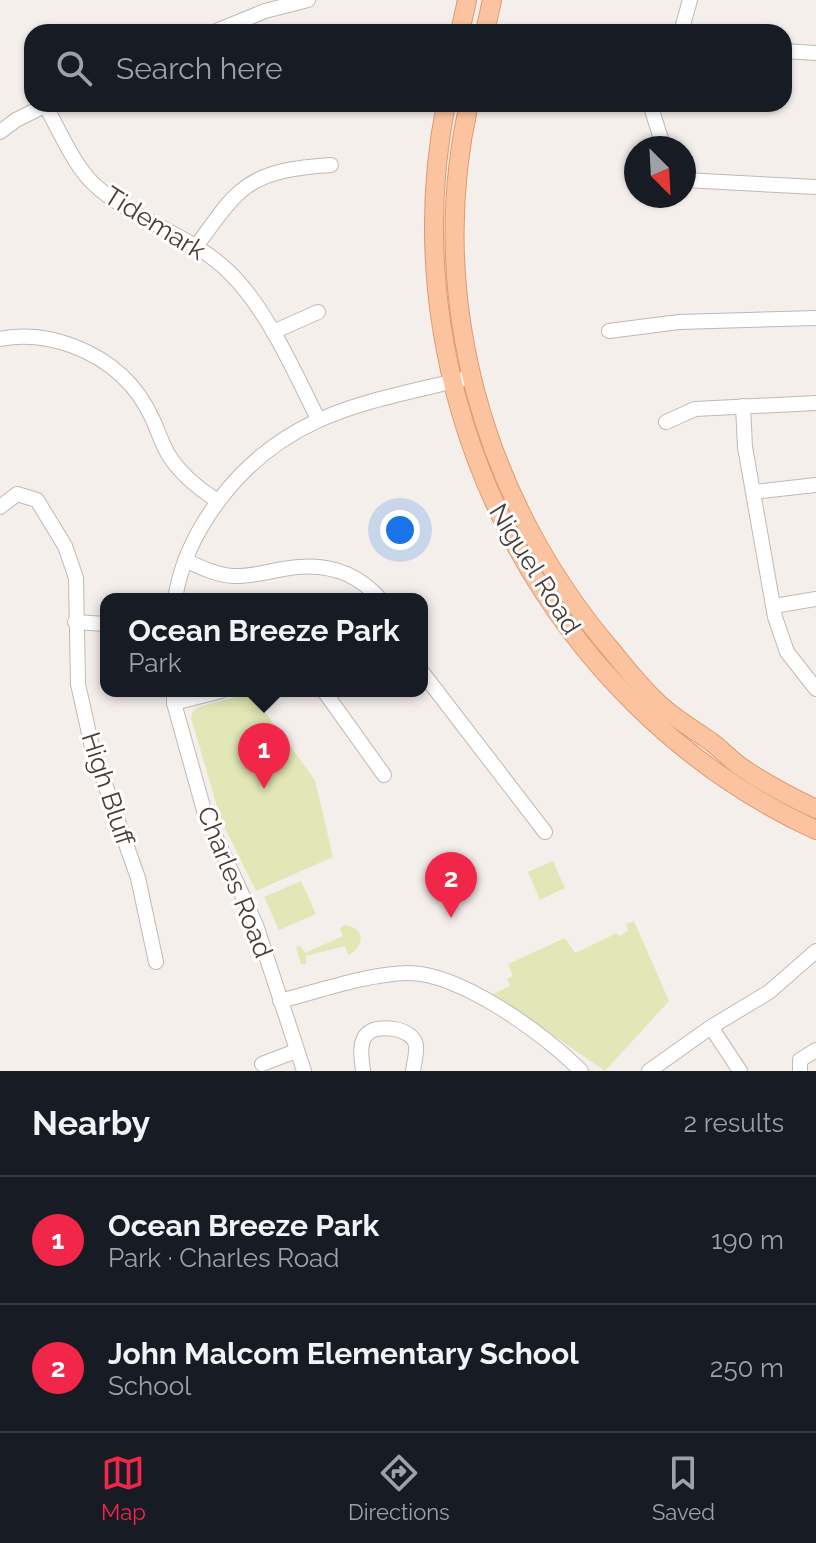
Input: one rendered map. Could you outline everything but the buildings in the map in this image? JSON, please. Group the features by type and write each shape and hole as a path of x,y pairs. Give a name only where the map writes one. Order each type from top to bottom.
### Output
{"main road":[{"path":"462,24 467,0"},
{"path":"487,24 492,0"},
{"name":"Niguel Road","path":"444,112 434,202 433,265 439,323 519,510 559,582 583,617 657,703 745,770 816,809"},
{"name":"Niguel Road","path":"467,112 460,141 454,266 462,379 473,453 492,501 538,583 611,680 689,751 750,794 816,830"}],"street":[{"path":"233,24 265,11 308,0"},
{"path":"683,24 690,0"},
{"path":"792,52 816,53"},
{"path":"0,132 33,112"},
{"name":"Tidemark","path":"50,112 78,164 95,185 115,201 197,245 232,274 273,332 318,419"},
{"path":"653,112 660,136"},
{"path":"197,245 242,190 262,178 286,170 331,165"},
{"path":"696,181 816,187"},
{"path":"273,332 318,312"},
{"path":"609,331 679,322 816,318"},
{"path":"0,339 20,335 64,342 122,374 152,416 168,455 197,487 218,501"},
{"path":"177,593 185,560 199,526 238,475 255,459 299,428 318,419 375,400 462,379"},
{"path":"666,422 695,409 816,403"},
{"path":"743,406 745,447 774,606 787,652 798,670 816,689"},
{"path":"753,492 816,485"},
{"name":"High Bluff","path":"0,507 17,494 37,500 65,546 76,578 78,684 92,747 138,878 156,962"},
{"path":"185,560 206,570 231,576 301,566 323,567 358,579 373,593"},
{"path":"774,606 816,599"},
{"path":"75,622 100,624"},
{"path":"428,680 545,832"},
{"name":"Charles Road","path":"174,697 205,814 286,999 295,1049 304,1071"},
{"path":"328,697 384,775"},
{"path":"649,1071 711,1027 769,992 816,951"},
{"path":"286,999 382,976 408,973 438,976 493,1004 562,1051 581,1071"},
{"path":"711,1027 740,1071"},
{"path":"363,1071 362,1043 367,1034 374,1030 403,1030 412,1035 416,1044 413,1071"},
{"path":"262,1061 295,1049"},
{"path":"800,1071 800,1060 816,1050"}],"green space":[{"path":"236,697 260,697 265,712 315,780 333,857 256,891 221,820 191,718 193,711"},
{"path":"553,861 565,888 540,900 528,872"},
{"path":"301,881 316,914 279,930 264,897"},
{"path":"634,921 669,1001 605,1071 493,994 510,986 507,979 513,976 508,964 565,938 575,953 617,933 619,936 628,931 626,924"},
{"path":"345,925 360,934 360,943 354,952 348,955 345,946 306,956 306,964 301,964 296,947 301,946 305,953 343,936 340,928"}],"place":[{"name":"Ocean Breeze Park","path":"264,789"},
{"name":"John Malcom Elementary School","path":"451,918"}]}
